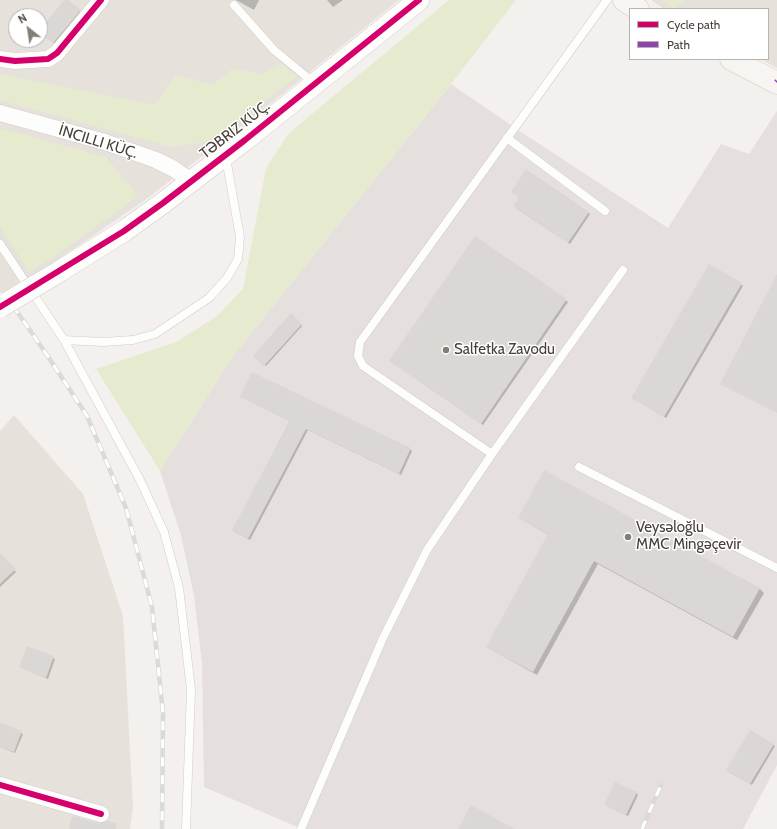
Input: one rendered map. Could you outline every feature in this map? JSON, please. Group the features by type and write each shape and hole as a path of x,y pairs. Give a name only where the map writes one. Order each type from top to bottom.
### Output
{"main road":[{"path":"624,0 636,8"},
{"path":"733,60 777,82"}],"street":[{"path":"0,59 15,62 48,59 57,53 101,0"},
{"name":"TƏBRIZ KÜÇ.","path":"0,307 124,231 226,155 418,0"},
{"name":"İNCILLI KÜÇ.","path":"0,112 105,142 156,160 174,169 191,181"},
{"path":"0,785 101,814"}],"lane":[{"path":"492,454 362,366 358,356 360,342 607,0"},
{"path":"234,6 274,50 314,84"},
{"path":"507,138 605,211"},
{"path":"64,340 103,342 133,340 154,334 209,298 228,278 238,259 240,237 226,155"},
{"path":"0,244 64,340 140,480 164,532 179,588 191,689 186,829"},
{"path":"301,829 383,638 427,550 492,454 623,270"},
{"path":"579,467 777,568"}],"shaded area":[{"path":"0,0 399,0 264,109 145,200 56,261 0,295"},
{"path":"651,0 777,0 777,68 762,60 769,60 769,8 663,8"},
{"path":"451,84 515,128 668,228 721,144 749,154 777,111 777,765 743,829 302,829 204,787 202,663 194,596 181,535 160,471 232,357"},
{"path":"14,415 83,494 123,616 133,807 130,829 0,829 0,431"}],"green space":[{"path":"449,0 516,0 451,84 232,357 160,471 96,369 176,342 216,317 243,289 266,168 289,133"},
{"path":"661,0 684,0 675,8 673,8"},
{"path":"282,64 297,77 205,142 171,147 0,100 0,74 154,105 176,75 212,85 232,69 261,74"},
{"path":"0,128 106,157 138,196 53,258 29,272 0,227"}],"building":[{"path":"64,0 68,0 81,10 53,43 48,39 48,20"},
{"path":"526,169 589,212 568,243 513,206 519,198 511,192"},
{"path":"475,236 567,299 481,424 389,361"},
{"path":"709,264 742,283 664,417 631,398"},
{"path":"777,274 777,413 720,384"},
{"path":"291,313 302,324 264,366 253,356"},
{"path":"252,372 411,448 399,474 306,429 248,539 232,530 290,421 240,397"},
{"path":"544,470 760,588 733,637 594,561 533,672 486,647 548,534 518,518"},
{"path":"0,553 16,569 0,584"},
{"path":"27,646 54,656 46,678 19,667"},
{"path":"0,722 22,731 14,752 0,747"},
{"path":"750,730 774,744 750,784 726,770"},
{"path":"615,782 637,792 626,815 604,805"},
{"path":"471,805 515,829 458,829"},
{"path":"72,816 98,823 107,821 116,823 116,829 69,829"}],"railway":[{"path":"0,293 18,313 87,416 126,508 152,607 163,713 162,829"},
{"path":"642,829 661,785"}],"cycle path":[{"path":"0,59 15,61 48,59 57,53 101,0"},
{"path":"0,307 124,231 163,203 245,140 419,0"},
{"path":"0,785 101,814"}],"place":[{"name":"Salfetka Zavodu","path":"446,350"},
{"name":"Veysəloğlu MMC Mingəçevir","path":"628,537"}]}
